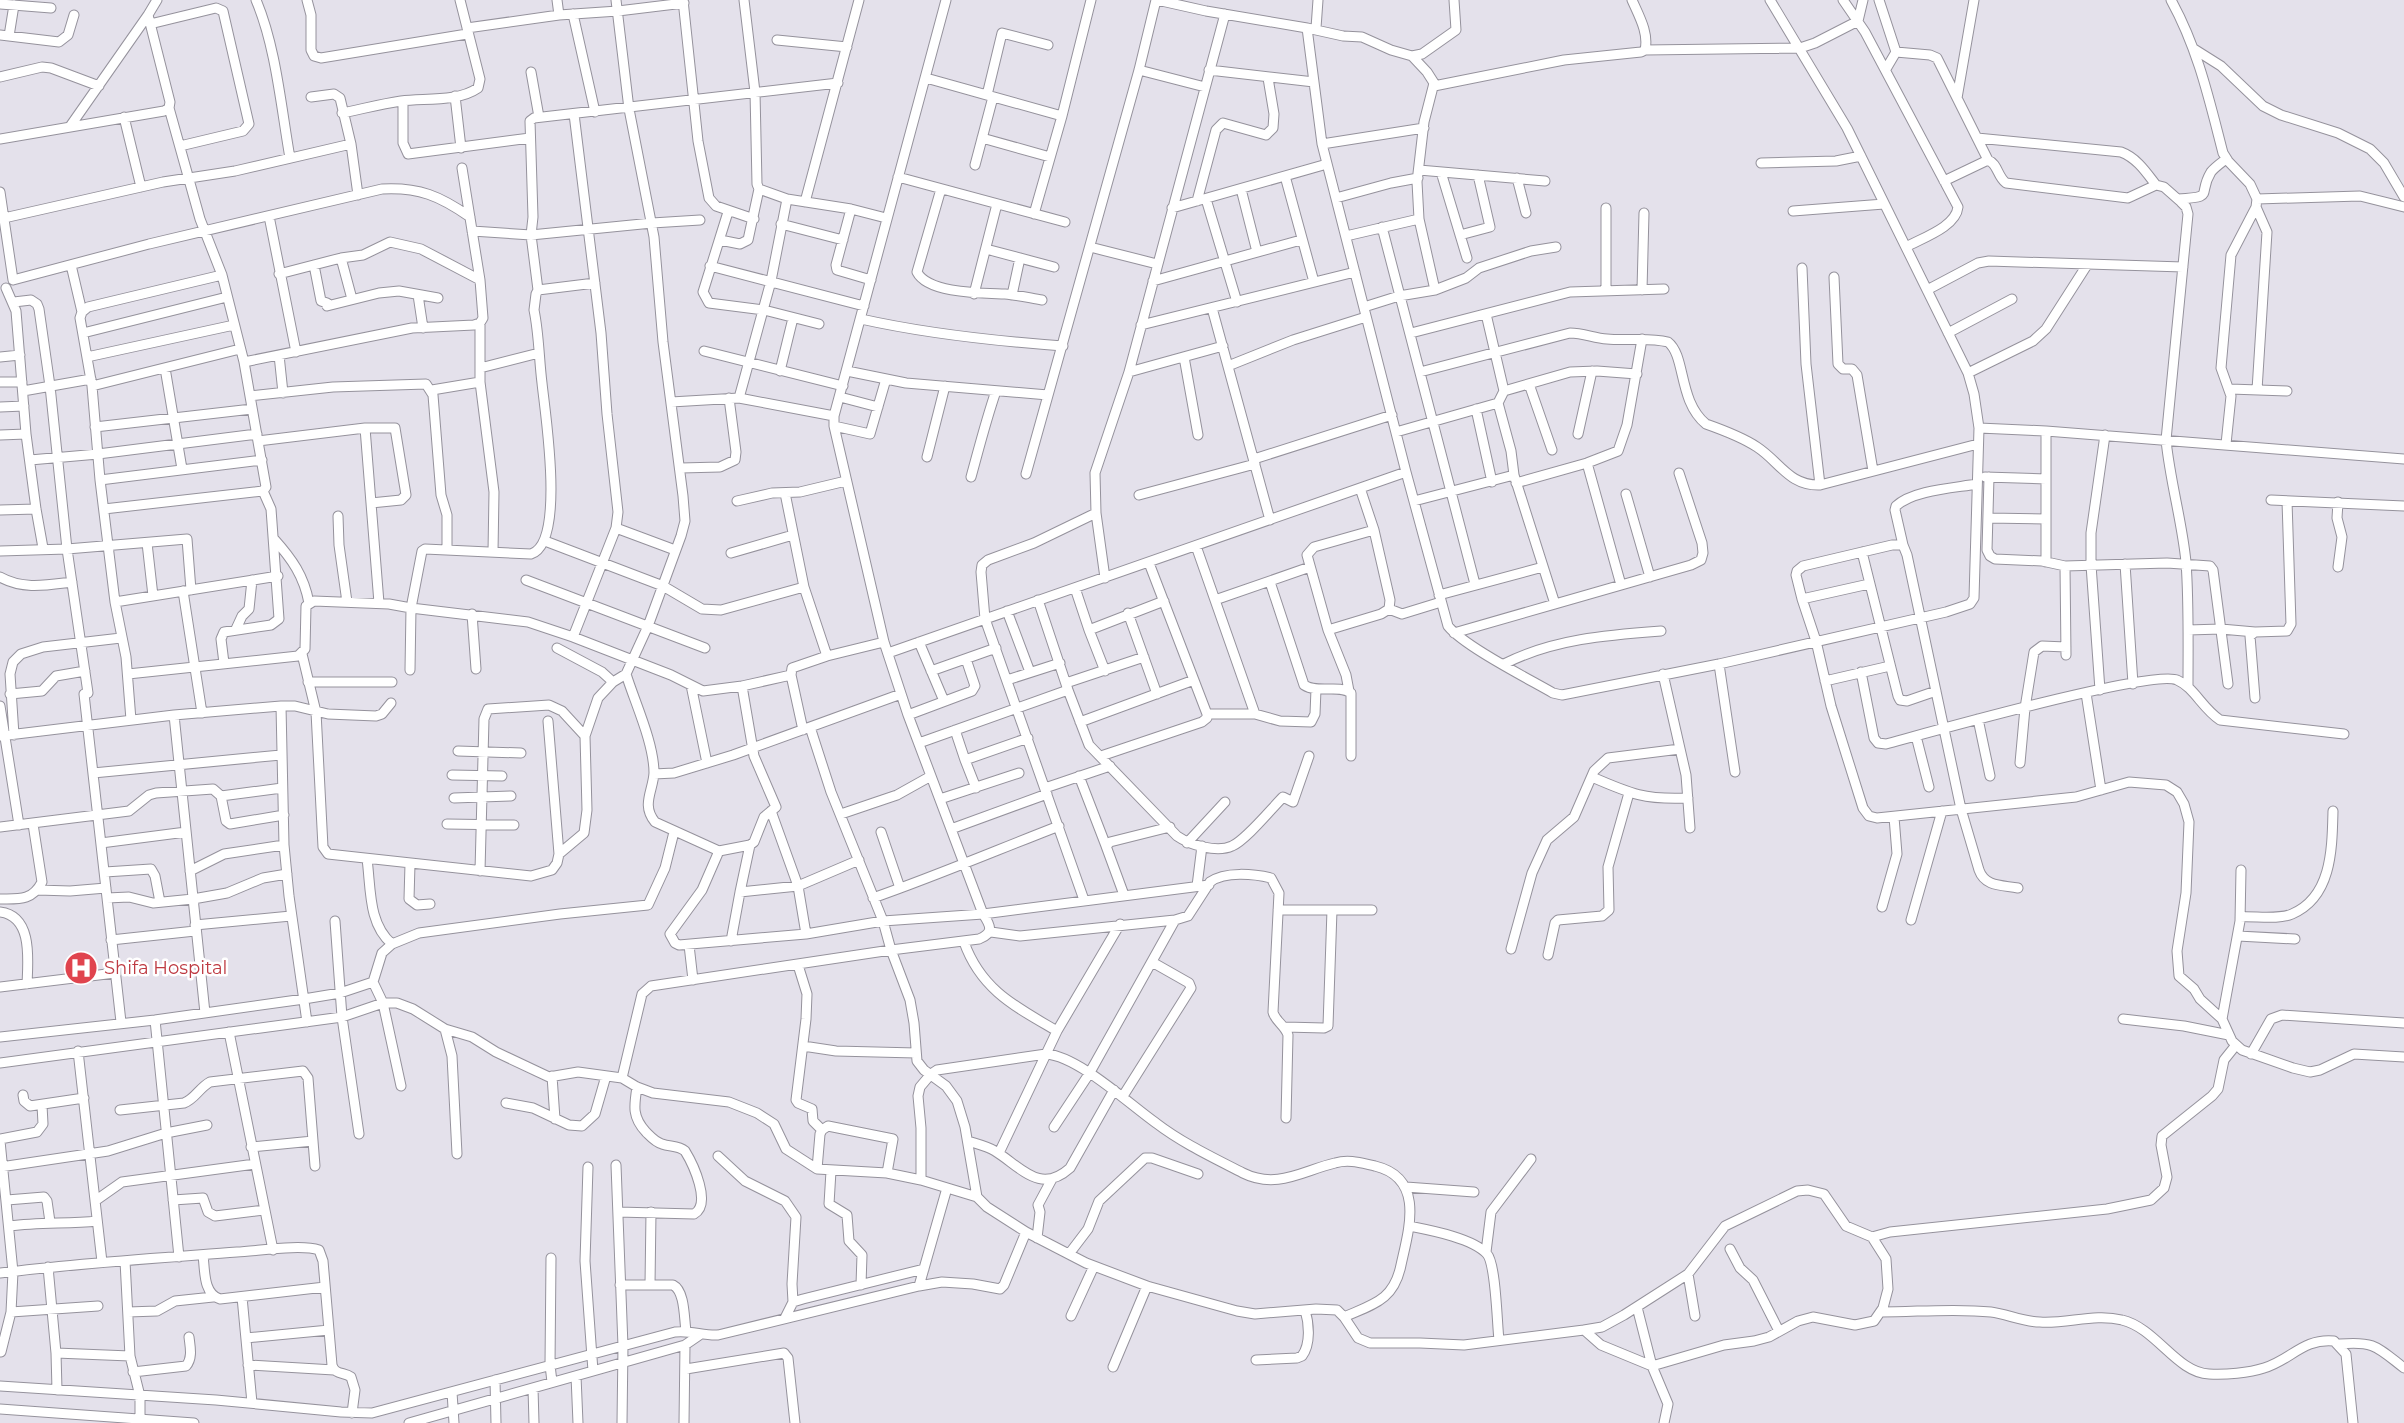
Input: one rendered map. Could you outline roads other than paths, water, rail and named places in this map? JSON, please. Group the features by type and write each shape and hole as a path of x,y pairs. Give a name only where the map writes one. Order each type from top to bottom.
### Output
{"street":[{"path":"71,125 149,19 157,0"},
{"path":"307,0 311,15 311,50 314,56 321,58 559,15 618,11 683,1 698,141 709,198 716,206 728,212 754,219"},
{"path":"342,113 403,101 455,96 472,92 478,88 480,79 460,0"},
{"path":"557,0 559,15"},
{"path":"559,854 584,833 586,823 585,736 598,698 613,682 626,674 633,660 663,586 684,521 681,468 671,402 652,223 629,109 616,0"},
{"path":"720,240 744,243 748,240 759,189 755,92 744,0"},
{"path":"805,202 838,83 856,0"},
{"path":"946,0 886,218 834,416 834,426 884,642 908,715 984,914 991,926 991,932"},
{"path":"1034,214 1062,116 1091,0"},
{"path":"1026,474 1139,70 1156,0 1311,28 1343,36 1362,37 1391,50 1412,56 1422,54 1456,30 1455,0"},
{"path":"1318,0 1311,28 1314,82 1322,144 1448,626 1454,633 1504,664 1553,693 1562,695 1719,664 1920,618 1962,607 1970,604 1974,598 1979,428 1968,373 1829,95 1770,0"},
{"path":"1632,0 1643,26 1647,42 1645,50"},
{"path":"1843,0 1886,69 1958,207 1957,215 1951,222 1906,247"},
{"path":"1434,86 1564,60 1645,50 1800,48 1858,21 1863,0"},
{"path":"1879,0 1896,52 1886,69"},
{"path":"1958,98 1974,0"},
{"path":"2171,0 2187,28 2206,81 2226,159 2250,184 2267,232 2257,390"},
{"path":"259,1 275,72 290,158"},
{"path":"0,4 51,9"},
{"path":"14,5 4,35 35,40 63,41 68,34 74,15"},
{"path":"149,19 216,8 223,11 249,124 243,131 180,146"},
{"path":"573,14 595,112"},
{"path":"1105,578 1096,513 1095,473 1129,372 1225,14"},
{"path":"149,19 170,102 169,108 206,232 222,275 244,362 266,483 263,490 271,509 278,576 279,619 271,625 226,630 221,635 224,663"},
{"path":"975,165 1002,33 1048,45"},
{"path":"777,40 847,47"},
{"path":"2194,49 2221,66 2263,106 2281,115 2338,133 2370,148 2384,163 2404,197"},
{"path":"1896,52 1930,55 1937,58 1988,160 1995,165 2001,179 2006,183 2128,198 2156,185"},
{"path":"1412,56 1432,78 1434,86 1428,102 1418,174 1419,219 1435,290"},
{"path":"0,77 42,67 51,68 99,86"},
{"path":"1139,70 1204,87"},
{"path":"1209,70 1314,82"},
{"path":"531,72 539,117"},
{"path":"926,78 1062,116"},
{"path":"1236,302 1224,261 1201,200 1216,130 1220,124 1266,135 1273,128 1274,114 1268,78"},
{"path":"410,670 411,608 422,551 425,549 531,554 541,550 545,541 551,509 551,466 534,310 538,290 531,235 533,217 530,121 539,117 629,109 838,83"},
{"path":"311,97 337,94 340,98 351,144 358,195"},
{"path":"455,96 460,148"},
{"path":"403,101 403,143 408,154 530,138"},
{"path":"0,139 71,125 164,111 169,108"},
{"path":"573,637 585,601 616,528 618,512 595,283 574,114"},
{"path":"124,117 141,187"},
{"path":"1322,144 1424,128"},
{"path":"982,138 1050,157"},
{"path":"1977,138 2121,152 2139,163 2156,185 2164,187 2186,207 2188,213 2166,440 2169,475 2178,511 2186,563 2188,687"},
{"path":"4,218 141,187 235,171 351,144"},
{"path":"1761,164 1836,161 1861,156"},
{"path":"2178,200 2201,197 2205,193 2211,173 2226,159"},
{"path":"1944,181 1988,160"},
{"path":"1172,208 1327,164"},
{"path":"462,168 480,280 483,318 480,323 480,382 494,492 493,552"},
{"path":"1441,172 1467,258"},
{"path":"1336,198 1418,174 1441,172 1545,181"},
{"path":"1460,236 1490,227 1478,175"},
{"path":"1285,176 1314,282"},
{"path":"898,177 1065,222"},
{"path":"1516,178 1526,213"},
{"path":"43,548 26,434 14,302 3,290 13,280 382,189 402,188 425,192 450,203 470,217"},
{"path":"759,189 787,199 851,209 886,218"},
{"path":"941,189 917,272 924,282 974,294 1012,295 1042,300"},
{"path":"1241,189 1257,252"},
{"path":"0,192 13,280"},
{"path":"2256,203 2360,196 2404,207"},
{"path":"681,468 720,467 735,460 734,398 749,364 764,310 787,199"},
{"path":"2226,444 2230,389 2221,368 2231,255 2256,203"},
{"path":"974,294 997,204"},
{"path":"1793,211 1884,204"},
{"path":"1606,208 1606,291"},
{"path":"851,209 836,265 837,270 871,280"},
{"path":"728,212 704,292 709,303 764,310 819,324"},
{"path":"1642,290 1644,213"},
{"path":"270,216 279,274 296,352"},
{"path":"1346,236 1419,219"},
{"path":"472,231 531,235 588,228 700,220"},
{"path":"781,224 843,240"},
{"path":"1382,227 1475,584"},
{"path":"1153,281 1301,240"},
{"path":"279,274 341,258 363,255 390,242 421,249 480,280"},
{"path":"1090,247 1157,264"},
{"path":"1228,366 1365,312 1399,296 1435,290 1466,278 1479,268 1531,251 1556,247"},
{"path":"986,249 1054,267"},
{"path":"341,258 352,299"},
{"path":"1012,295 1020,258"},
{"path":"1927,290 1978,263 1989,261 2183,267"},
{"path":"71,265 82,312"},
{"path":"314,265 321,301 327,303 327,306 399,291 438,298"},
{"path":"1968,373 2033,341 2046,329 2087,265"},
{"path":"710,266 864,306"},
{"path":"1802,268 1806,364 1820,485"},
{"path":"1141,325 1355,272"},
{"path":"131,720 128,674 115,602 100,480 92,382 80,318 87,307 222,275"},
{"path":"1834,277 1838,364 1839,368 1852,369 1857,375 1873,471"},
{"path":"538,290 595,283"},
{"path":"1411,333 1570,292 1664,289"},
{"path":"418,295 423,328"},
{"path":"83,333 227,297"},
{"path":"1948,333 2012,299"},
{"path":"14,302 31,300 38,304 50,386 67,549 85,672 86,725 99,816 121,1022"},
{"path":"1212,308 1269,520"},
{"path":"1486,314 1504,391 1498,404 1511,451 1515,479 1555,604"},
{"path":"780,371 793,318"},
{"path":"861,319 928,333 1063,346"},
{"path":"244,362 423,328 474,326 480,323"},
{"path":"87,357 234,325"},
{"path":"1420,372 1570,333 1605,339 1668,342 1674,347 1691,407 1706,424 1754,445 1792,479 1807,485 1820,485 1978,444"},
{"path":"1414,501 1492,482 1587,463 1618,451 1627,425 1642,339"},
{"path":"1129,372 1223,346"},
{"path":"0,382 22,386 50,386 92,382 240,350"},
{"path":"704,351 843,386"},
{"path":"480,368 539,353"},
{"path":"0,357 20,355"},
{"path":"279,355 283,393"},
{"path":"1184,357 1198,435"},
{"path":"165,368 182,469"},
{"path":"847,371 886,380 1048,395"},
{"path":"1578,434 1592,371"},
{"path":"1504,391 1570,372 1637,374"},
{"path":"834,426 870,434 886,380"},
{"path":"432,390 480,382"},
{"path":"250,396 333,387 426,384 432,390 441,495 447,515 447,550"},
{"path":"1529,384 1551,450"},
{"path":"927,457 945,386"},
{"path":"2230,389 2287,392"},
{"path":"971,477 981,434 996,391"},
{"path":"671,402 734,398 834,416"},
{"path":"840,398 878,407"},
{"path":"1396,432 1498,404"},
{"path":"0,407 24,406"},
{"path":"95,427 252,409"},
{"path":"1476,409 1492,482"},
{"path":"1139,495 1255,462 1392,415"},
{"path":"30,460 365,428 395,428 406,495 401,500 371,503"},
{"path":"365,428 379,603"},
{"path":"1979,428 2105,435 2404,459"},
{"path":"2046,431 2046,562"},
{"path":"0,435 26,434"},
{"path":"2100,690 2091,565 2091,532 2105,435"},
{"path":"100,480 262,460"},
{"path":"1587,463 1621,585"},
{"path":"888,653 1406,472"},
{"path":"1454,633 1691,565 1701,560 1702,543 1680,473"},
{"path":"2018,888 1987,883 1982,878 1961,809 1895,510 1900,501 1989,477 2046,479"},
{"path":"1989,477 1987,550 1995,559 2046,562 2065,566 2186,563 2202,564 2213,570 2228,684"},
{"path":"737,501 772,493 800,492 846,481"},
{"path":"1360,488 1374,530 1390,600 1389,609"},
{"path":"104,509 263,490"},
{"path":"785,493 804,587 827,656"},
{"path":"1626,494 1650,577"},
{"path":"2271,500 2404,506"},
{"path":"2188,630 2280,632 2290,629 2288,501"},
{"path":"2338,502 2337,518 2342,537 2338,567"},
{"path":"0,510 36,509"},
{"path":"1084,900 985,619 982,565 988,560 1034,543 1096,513"},
{"path":"338,516 339,545 347,602"},
{"path":"1988,518 2046,519"},
{"path":"616,528 675,550"},
{"path":"1351,756 1352,699 1346,675 1328,630 1306,555 1314,547 1374,530"},
{"path":"731,553 793,535"},
{"path":"0,550 67,549 187,539 187,590 202,712"},
{"path":"274,539 293,561 302,577 309,603"},
{"path":"545,541 663,586 702,609 715,611 804,587"},
{"path":"147,543 153,596"},
{"path":"1903,545 1892,545 1803,566 1796,575 1816,641 1831,706 1863,808 1869,816 1877,818 2076,797 2128,782 2166,785 2177,792 2184,804 2189,822 2186,893 2177,951 2179,976 2222,1018 2236,1045 2251,1053 2310,1072 2354,1054 2404,1058"},
{"path":"1196,546 1255,714"},
{"path":"1862,552 1900,700 1907,701 1936,691"},
{"path":"1101,756 1202,722 1208,714 1149,563"},
{"path":"2125,564 2133,684"},
{"path":"2020,763 2025,708 2034,652 2042,646 2066,651 2065,566"},
{"path":"1215,600 1310,567"},
{"path":"1389,609 1402,614 1475,584 1543,567"},
{"path":"115,602 278,576"},
{"path":"0,577 11,583 25,586 72,582"},
{"path":"236,629 242,616 249,609 252,580"},
{"path":"526,580 705,648"},
{"path":"1270,582 1304,685 1308,688 1349,691"},
{"path":"1802,599 1869,584"},
{"path":"1075,588 1105,671"},
{"path":"1038,600 1089,745 1187,843 1224,849 1235,845 1283,797 1293,802 1309,756"},
{"path":"548,721 559,854 552,870 531,876 333,856 324,851 316,712 302,654 305,650 306,606 314,601 379,603 528,622 573,637 709,691 742,687 791,675"},
{"path":"1089,630 1164,601"},
{"path":"1328,630 1381,614 1389,609"},
{"path":"1007,611 1030,672"},
{"path":"1128,613 1157,694"},
{"path":"472,614 477,669"},
{"path":"1504,664 1537,650 1605,635 1661,631"},
{"path":"2254,698 2250,636 2255,632"},
{"path":"6,735 11,668 13,662 21,654 43,647 121,638"},
{"path":"884,642 796,666 792,668 791,675 807,729 883,921 891,950 910,1000 917,1061 920,1066 946,1086 957,1101 968,1141 977,1197"},
{"path":"920,642 944,701"},
{"path":"557,648 603,672 613,682"},
{"path":"932,671 996,648"},
{"path":"128,674 302,654"},
{"path":"919,743 1017,708 1144,657"},
{"path":"908,715 974,688 966,659"},
{"path":"1007,680 1060,663"},
{"path":"1719,664 1735,772"},
{"path":"1825,681 1890,666"},
{"path":"10,694 42,691 56,676 85,672"},
{"path":"1861,672 1874,738 1878,743 1886,744 2086,693 2168,677 2188,687 2209,712 2220,720 2344,734"},
{"path":"626,674 648,741 654,774 648,798 648,810 655,822 719,851 750,845 754,842 764,818 776,807 753,748 742,687"},
{"path":"1663,675 1680,748 1690,828"},
{"path":"1080,722 1194,680"},
{"path":"308,682 392,682"},
{"path":"691,685 707,763"},
{"path":"1208,714 1255,714 1280,721 1311,722 1315,714 1316,689"},
{"path":"2086,693 2101,790"},
{"path":"654,774 674,773 707,763 901,694"},
{"path":"6,735 202,712 281,706 295,706 316,712 376,716 382,714 391,703"},
{"path":"480,871 484,719 488,709 549,705 562,711 585,736"},
{"path":"0,706 19,825"},
{"path":"281,706 284,845 291,916 307,1022"},
{"path":"174,715 205,1013"},
{"path":"1978,719 1990,776"},
{"path":"955,730 976,788"},
{"path":"1916,736 1929,787"},
{"path":"965,759 1028,738"},
{"path":"1511,949 1538,857 1547,840 1574,817 1599,764 1608,758 1680,748"},
{"path":"458,751 521,753"},
{"path":"93,773 281,755"},
{"path":"951,829 1079,776 1110,766"},
{"path":"940,799 1019,773"},
{"path":"452,775 502,776"},
{"path":"841,814 897,795 931,776"},
{"path":"1079,776 1124,895"},
{"path":"0,779 12,777"},
{"path":"1592,777 1629,793 1656,799 1688,798"},
{"path":"221,796 282,788"},
{"path":"0,827 129,811 136,808 149,795 213,789 221,796 226,821 230,824 284,815"},
{"path":"1548,955 1555,922 1602,916 1609,910 1608,867 1629,793"},
{"path":"454,798 511,796"},
{"path":"1187,843 1225,802"},
{"path":"1911,920 1942,811"},
{"path":"771,812 798,886 806,934"},
{"path":"2240,917 2292,914 2306,906 2322,889 2327,873 2333,812"},
{"path":"1882,906 1897,854 1894,816"},
{"path":"0,899 29,897 38,890 42,882 33,824"},
{"path":"447,824 514,825"},
{"path":"873,897 935,876 964,862 1059,826"},
{"path":"1106,846 1110,842 1170,827"},
{"path":"102,843 186,832"},
{"path":"401,1086 383,1003 373,982 382,952 392,944 419,933 648,905 665,868 674,832"},
{"path":"880,832 900,888"},
{"path":"190,871 224,854 284,845"},
{"path":"731,941 750,845"},
{"path":"1197,886 1202,846"},
{"path":"719,851 702,890 670,934 675,943 679,945 806,934 883,921 984,914 1209,885"},
{"path":"368,859 374,915 379,929 392,944"},
{"path":"740,892 798,886 859,860"},
{"path":"410,864 409,899 417,905 430,904"},
{"path":"105,872 150,869 155,876 160,902"},
{"path":"2222,1018 2238,936 2241,870"},
{"path":"107,898 129,897 147,902 193,899 227,894 263,878 287,874"},
{"path":"622,1078 642,994 647,988 656,984 891,950 964,942 979,939 991,932 1020,936 1175,920 1188,916 1216,878 1224,876 1271,878 1279,893 1272,1012 1285,1027 1288,1035 1286,1118"},
{"path":"38,890 70,891 106,888"},
{"path":"1278,910 1372,910"},
{"path":"1285,1027 1324,1028 1328,1026 1332,910"},
{"path":"0,912 9,914 24,931 28,957 27,984"},
{"path":"111,940 291,916"},
{"path":"1054,1127 1089,1074 1175,920"},
{"path":"335,921 342,1017 359,1134"},
{"path":"999,1153 1057,1031 1120,924"},
{"path":"2238,936 2295,939"},
{"path":"964,942 970,960 984,980 1015,1006 1057,1031"},
{"path":"688,945 693,980"},
{"path":"1123,1096 1191,988 1189,983 1152,962"},
{"path":"798,965 807,994 797,1102 812,1109 813,1121 822,1130"},
{"path":"0,987 115,973"},
{"path":"0,1037 155,1020 304,999 340,993 373,982"},
{"path":"0,1063 342,1017 383,1003 397,1003 445,1029 472,1037 496,1052 537,1072 552,1076 578,1072 622,1078 636,1087 653,1093 729,1102 757,1113 774,1124 786,1149 817,1169 887,1173 921,1180 977,1197 987,1207 1037,1238 1095,1266 1147,1286 1255,1314 1330,1308 1344,1317 1358,1338 1370,1343 1464,1345 1602,1327 1688,1274 1725,1226 1797,1191 1808,1190 1824,1194 1846,1226 1872,1237 1886,1259 1888,1289 1881,1312 1874,1321 1868,1324 1813,1317 1798,1321 1769,1337 1724,1345 1652,1366 1601,1345 1584,1330"},
{"path":"2251,1053 2271,1019 2282,1015 2404,1023"},
{"path":"2122,1019 2184,1026 2229,1035"},
{"path":"155,1020 179,1257"},
{"path":"445,1029 452,1056 457,1154"},
{"path":"229,1032 273,1250"},
{"path":"1872,1237 1882,1233 2107,1209 2151,1200 2164,1188 2167,1177 2161,1145 2162,1136 2218,1089 2222,1064 2236,1045"},
{"path":"803,1046 836,1051 916,1053"},
{"path":"78,1051 102,1262"},
{"path":"921,1180 921,1128 918,1096 921,1087 931,1074 937,1070 1046,1054 1065,1059 1123,1096 1157,1124 1246,1174 1263,1178 1290,1178 1335,1163 1352,1161 1383,1168 1393,1173 1406,1187 1410,1205 1409,1226 1399,1276 1393,1290 1383,1299 1344,1317"},
{"path":"120,1110 190,1101 200,1088 210,1082 305,1072 309,1078 315,1166"},
{"path":"552,1076 555,1119"},
{"path":"506,1103 533,1108 575,1127 582,1126 588,1122 599,1105 606,1076"},
{"path":"618,1212 694,1214 702,1206 702,1197 685,1151 653,1139 639,1124 633,1109 636,1087"},
{"path":"968,1141 999,1153 1034,1178 1042,1180 1061,1176 1070,1168 1114,1090"},
{"path":"23,1095 27,1104 42,1105 84,1098"},
{"path":"1,1352 11,1312 13,1272 0,1140 37,1132 43,1124 42,1105"},
{"path":"2,1166 116,1149 166,1133 207,1125"},
{"path":"817,1169 822,1130 828,1126 891,1137 894,1143 887,1173"},
{"path":"251,1147 313,1141"},
{"path":"717,1156 745,1181 785,1201 796,1217 793,1302 785,1318"},
{"path":"1070,1254 1088,1229 1099,1201 1145,1158 1152,1158 1198,1174"},
{"path":"1498,1340 1492,1266 1486,1252 1491,1212 1531,1160"},
{"path":"95,1201 122,1182 171,1173 255,1164"},
{"path":"616,1165 623,1362 622,1423"},
{"path":"588,1167 585,1261 593,1371"},
{"path":"831,1171 829,1204 847,1215 849,1240 862,1256 861,1285"},
{"path":"1037,1238 1040,1212 1038,1204 1052,1179"},
{"path":"1406,1187 1474,1192"},
{"path":"919,1286 947,1188"},
{"path":"7,1200 44,1197 47,1201 50,1222"},
{"path":"173,1200 203,1198 208,1212 215,1216 264,1210"},
{"path":"650,1285 651,1212"},
{"path":"10,1226 98,1221"},
{"path":"1409,1226 1448,1234 1486,1252"},
{"path":"0,1386 372,1413 591,1353 686,1331 718,1335 919,1286 952,1283 1000,1289 1004,1285 1026,1232"},
{"path":"1730,1249 1740,1268 1753,1280 1779,1331"},
{"path":"0,1273 125,1260 273,1250 319,1250 323,1261 334,1370"},
{"path":"203,1255 208,1289 213,1297"},
{"path":"551,1258 550,1365 552,1382"},
{"path":"125,1260 130,1356 140,1396 140,1421"},
{"path":"1071,1316 1095,1266"},
{"path":"48,1267 57,1390"},
{"path":"793,1302 924,1269"},
{"path":"1688,1274 1695,1316"},
{"path":"620,1285 673,1284 680,1293 686,1331"},
{"path":"1113,1367 1147,1286"},
{"path":"128,1312 157,1311 175,1301 242,1297 325,1287"},
{"path":"242,1297 252,1403"},
{"path":"11,1312 98,1306"},
{"path":"1637,1307 1652,1366 1668,1404 1664,1423"},
{"path":"1256,1360 1302,1356 1306,1346 1308,1323 1305,1310"},
{"path":"1881,1312 1992,1312 2037,1322 2100,1318 2122,1320 2157,1339 2194,1372 2210,1374 2262,1369 2308,1343 2321,1340 2340,1344 2363,1342 2374,1345 2404,1368"},
{"path":"246,1338 329,1330"},
{"path":"414,1422 685,1344 701,1334"},
{"path":"133,1372 186,1366 190,1355 189,1337"},
{"path":"684,1423 685,1344"},
{"path":"2340,1344 2346,1354 2353,1423"},
{"path":"56,1353 130,1356"},
{"path":"686,1369 784,1353 788,1358 795,1423"},
{"path":"248,1365 334,1370 351,1377 354,1384 352,1413"},
{"path":"576,1376 578,1423"},
{"path":"495,1380 496,1423"},
{"path":"533,1388 534,1423"},
{"path":"452,1392 454,1423"},
{"path":"0,1409 140,1421 194,1423"}],"place":[{"name":"Shifa Hospital","path":"81,968"}]}
